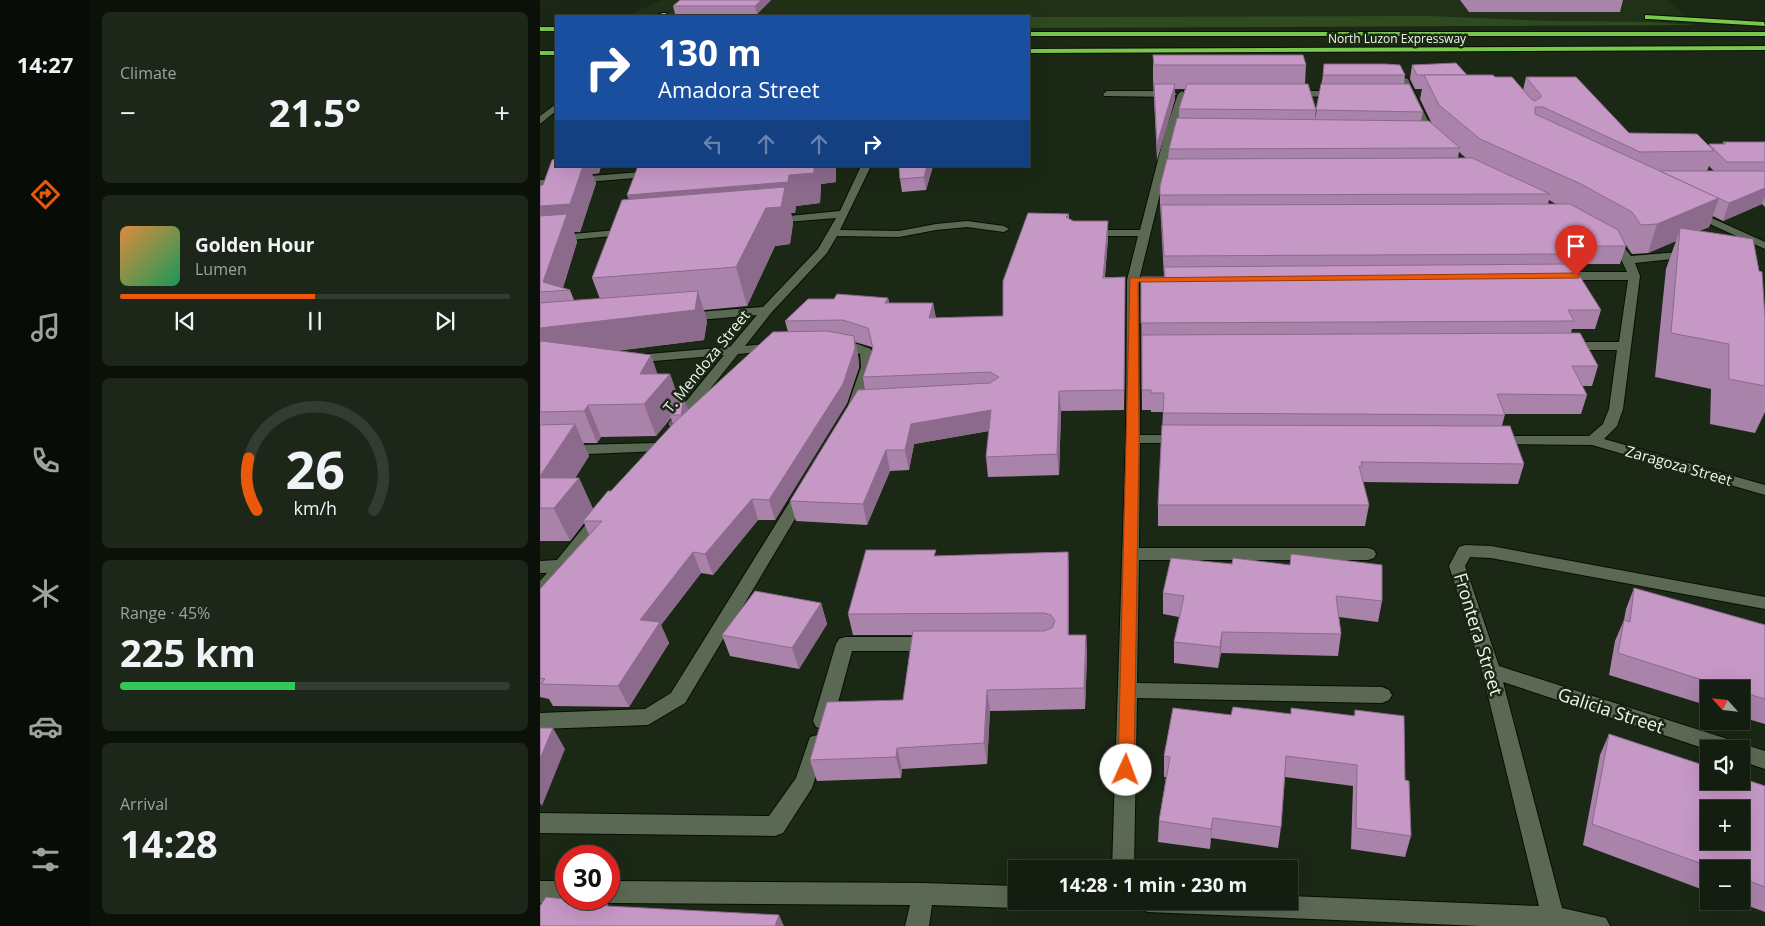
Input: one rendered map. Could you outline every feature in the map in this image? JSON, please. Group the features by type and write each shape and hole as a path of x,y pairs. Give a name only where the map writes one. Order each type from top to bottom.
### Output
{"highway":[{"path":"1648,17 1765,24"},
{"path":"540,29 555,29"},
{"name":"North Luzon Expressway","path":"1030,34 1765,34"},
{"name":"North Luzon Expressway","path":"1030,51 1765,48"},
{"path":"540,53 555,53"}],"street":[{"path":"1404,79 1424,132 1443,144"},
{"path":"1107,94 1187,94 1176,129 1154,217 1146,233 1138,280 1123,860"},
{"path":"1282,94 1351,94"},
{"path":"540,121 555,108"},
{"name":"T. Mendoza Street","path":"644,463 767,310 822,251 844,214 866,167"},
{"path":"540,183 664,173"},
{"path":"1688,210 1765,246"},
{"path":"765,220 844,214"},
{"path":"833,233 899,234 936,227 967,224 1004,229"},
{"path":"540,240 638,232"},
{"path":"1074,234 1146,233"},
{"path":"1593,441 1610,426 1613,417 1634,276 1628,260 1618,244 1601,235"},
{"path":"1746,249 1765,246"},
{"path":"1628,260 1706,253"},
{"path":"1546,276 1634,276"},
{"path":"668,318 767,310"},
{"path":"819,344 847,345 866,352 868,367 861,404 846,421"},
{"path":"618,360 791,346"},
{"path":"1555,346 1623,346"},
{"path":"1133,439 1193,439"},
{"path":"540,451 662,440"},
{"name":"Zaragoza Street","path":"1483,440 1593,441 1765,490"},
{"path":"540,721 648,717 678,698 810,480"},
{"path":"540,593 609,507"},
{"name":"Frontera Street","path":"1553,922 1491,671 1457,566 1465,551 1490,552 1765,603"},
{"path":"1131,554 1368,554"},
{"path":"540,567 562,566"},
{"path":"540,823 775,826 806,782 845,644 950,644"},
{"name":"Galicia Street","path":"1491,671 1704,740"},
{"path":"1129,690 1382,695"},
{"path":"1750,755 1765,760"},
{"path":"540,892 555,892"},
{"path":"620,892 923,894 1008,897"},
{"path":"917,926 923,894"},
{"path":"1298,909 1598,926"}],"shaded area":[{"path":"662,0 1667,0 1695,25 1030,28 1030,15 628,15"},
{"path":"1427,16 1695,25 1030,28 1030,17"}],"building":[{"path":"680,0 761,0 755,6 673,6"},
{"path":"1153,55 1303,55 1306,65 1154,65"},
{"path":"1456,63 1467,75 1417,75 1412,65"},
{"path":"1324,64 1400,65 1405,75 1323,75"},
{"path":"1424,75 1493,75 1495,77 1512,77 1531,99 1535,101 1541,95 1526,77 1576,77 1629,133 1697,134 1714,151 1640,152 1543,107 1535,107 1535,114 1719,198 1657,224 1641,225 1632,212 1581,184 1480,139 1439,105"},
{"path":"1154,84 1175,84 1157,144"},
{"path":"1187,84 1308,84 1316,110 1179,109"},
{"path":"1321,84 1409,84 1423,112 1316,110"},
{"path":"1177,118 1429,121 1460,148 1169,149"},
{"path":"1723,142 1765,142 1765,162 1727,162 1709,144 1726,144"},
{"path":"1472,158 1550,194 1160,195 1160,186 1167,159"},
{"path":"555,159 555,167 583,167 570,204 540,206 540,186 543,185 552,160"},
{"path":"638,167 814,167 814,173 789,175 788,182 627,195"},
{"path":"899,167 927,167 924,177 900,179"},
{"path":"1660,171 1765,171 1765,188 1729,203"},
{"path":"785,187 781,207 766,208 736,267 592,278 622,200"},
{"path":"1570,204 1618,230 1626,246 1560,246 1565,254 1164,256 1161,205"},
{"path":"1028,213 1069,214 1066,217 1073,221 1108,221 1103,278 1125,277 1124,390 1059,391 1057,454 986,457 991,410 911,424 905,450 886,450 863,504 790,501 858,390 990,383 999,377 990,372 863,377 873,348 868,328 843,320 785,321 808,299 834,299 837,294 888,298 885,303 933,303 929,318 1003,316 1003,281"},
{"path":"567,214 543,282 570,290 540,292 540,216"},
{"path":"1680,228 1753,239 1759,271 1762,272 1765,318 1765,386 1729,379 1729,344 1671,333"},
{"path":"1572,264 1601,310 1568,310 1574,321 1141,323 1141,277 1165,277 1164,267"},
{"path":"698,291 695,310 540,328 540,303"},
{"path":"827,331 854,336 855,348 843,384 769,500 752,499 705,554 693,552 640,620 660,622 618,686 541,684 545,679 540,678 540,589 602,521 583,521 608,491 611,491 675,422 773,332"},
{"path":"1580,333 1598,366 1572,366 1587,395 1497,394 1505,415 1163,413 1164,393 1151,393 1151,390 1142,390 1142,335"},
{"path":"540,342 651,355 640,374 670,374 644,404 588,405 584,411 540,412"},
{"path":"684,398 681,415 670,415"},
{"path":"575,424 540,476 540,425"},
{"path":"1162,425 1510,426 1524,464 1361,462 1362,466 1359,466 1369,505 1158,505"},
{"path":"540,478 579,478 554,508 540,508"},
{"path":"866,550 936,550 934,556 1068,552 1068,635 1086,635 1084,688 987,690 984,743 897,748 896,757 810,760 827,702 903,700 913,631 1044,631 1052,628 1055,621 1051,615 1044,613 848,614"},
{"path":"1291,554 1382,565 1382,601 1336,596 1341,634 1222,632 1220,647 1174,642 1184,596 1163,593 1171,558 1232,564 1233,558 1290,565"},
{"path":"1634,588 1765,625 1765,699 1750,695 1750,680 1703,680 1618,653 1624,620 1630,622"},
{"path":"755,591 821,603 792,648 722,635"},
{"path":"1233,707 1291,714 1291,708 1355,716 1355,710 1404,716 1405,780 1409,781 1411,836 1356,828 1357,765 1286,756 1281,827 1213,818 1211,829 1159,821 1170,757 1164,756 1173,708 1231,715"},
{"path":"540,728 553,728 540,759"},
{"path":"1609,734 1700,764 1700,790 1750,790 1750,781 1765,786 1765,887 1750,881 1750,860 1700,860 1700,863 1592,824"},
{"path":"546,897 555,898 555,910 620,910 620,907 779,915 775,926 540,926 540,906"}],"route":[{"path":"1126,770 1133,439 1133,280 1576,276"}]}
